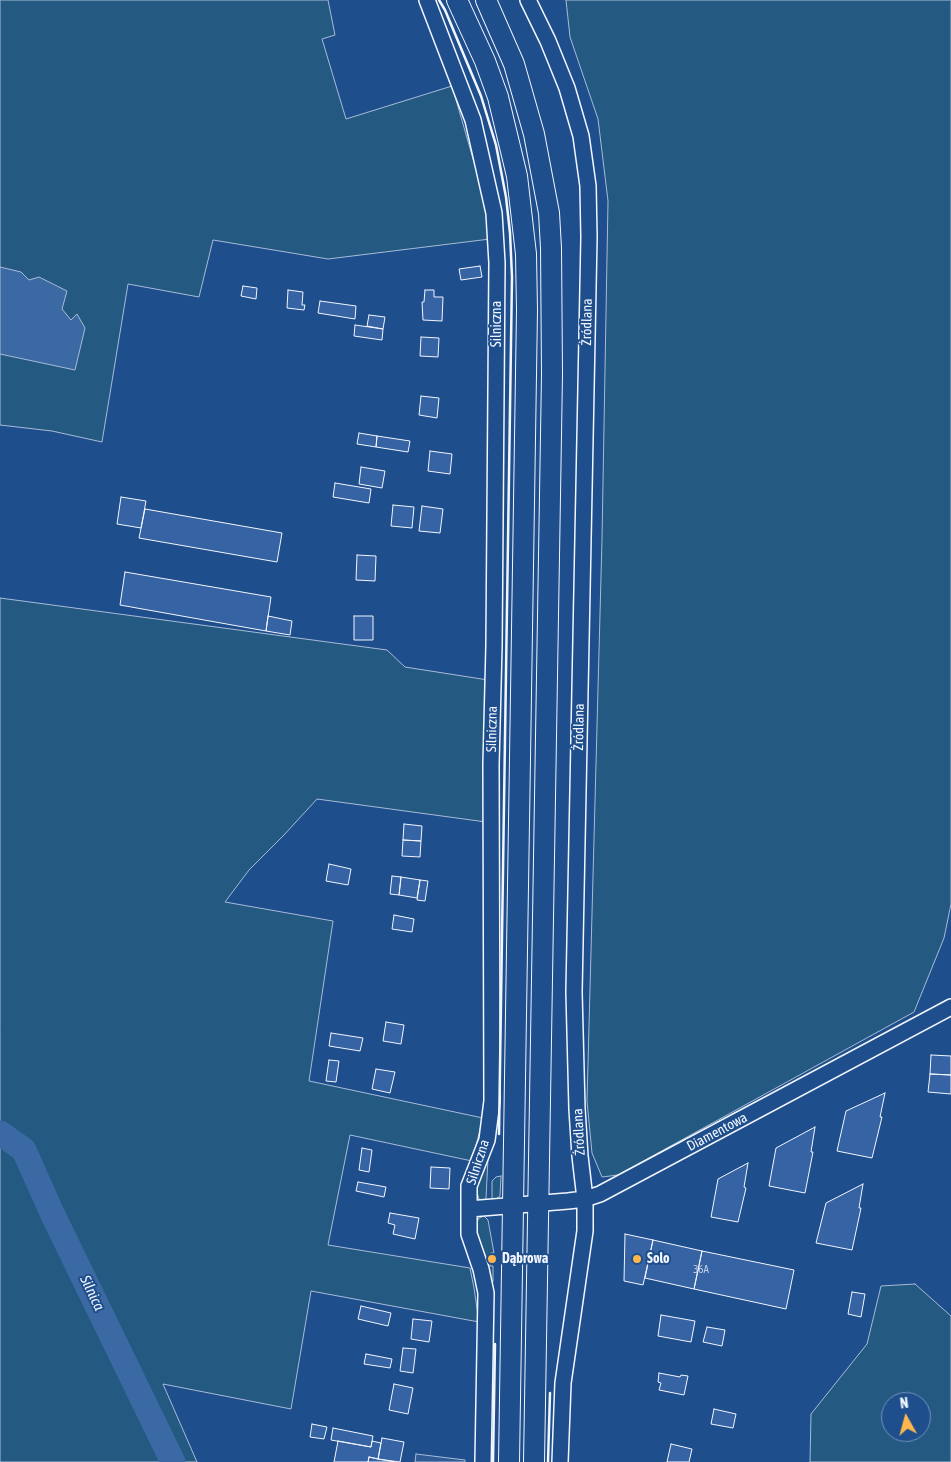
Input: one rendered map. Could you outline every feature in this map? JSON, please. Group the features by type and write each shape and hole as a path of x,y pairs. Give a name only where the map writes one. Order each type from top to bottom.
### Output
{"main road":[{"path":"457,0 485,61 498,97 517,176 526,254 509,1462"},
{"path":"486,0 514,64 532,126 544,184 551,248 552,384 534,1462"}],"street":[{"name":"Silniczna","path":"427,0 473,120 494,213 497,262 491,764 492,1100 487,1140 469,1186 469,1234 481,1269 486,1293 483,1462"},
{"name":"Źródlana","path":"528,0 548,41 567,88 581,136 588,186 589,238 574,992 580,1156 585,1199 585,1231 563,1383 560,1462"},
{"name":"Diamentowa","path":"469,1209 585,1199 600,1194 951,1007"}],"shaded area":[{"path":"0,0 328,0 335,35 322,39 346,119 452,86 489,214 490,239 328,259 213,240 199,297 128,284 102,442 52,431 0,425"},
{"path":"566,0 951,0 951,904 944,938 914,1012 618,1175 602,1177 592,1153 587,1101 602,539 608,201 598,119 570,37"},
{"path":"0,267 21,272 29,280 39,277 67,291 62,309 71,320 77,314 85,328 75,370 0,354"},
{"path":"0,598 387,650 405,667 488,680 486,822 317,799 249,870 225,902 333,921 309,1081 483,1118 472,1161 350,1135 328,1245 470,1268 479,1322 311,1291 291,1409 163,1384 197,1462 0,1462"},
{"path":"488,1158 486,1199 483,1202 479,1199 476,1189 477,1180"},
{"path":"501,1176 500,1196 492,1202 492,1181 496,1177"},
{"path":"484,1216 488,1220 494,1253 491,1253 490,1266 493,1266 493,1282 478,1241 475,1226 479,1218"},
{"path":"915,1284 951,1316 951,1462 810,1462 811,1414 867,1344 881,1286"},
{"path":"416,1454 465,1460 465,1462 415,1462"}],"building":[{"path":"480,266 482,277 461,280 459,269"},
{"path":"243,286 257,288 256,299 241,296"},
{"path":"288,290 303,292 302,305 305,305 304,310 287,308"},
{"path":"425,290 434,290 434,297 443,297 442,321 423,320 422,302 424,302"},
{"path":"320,301 356,306 355,319 318,313"},
{"path":"369,315 385,317 383,329 367,326"},
{"path":"355,325 383,329 382,340 354,336"},
{"path":"421,337 439,338 438,357 420,356"},
{"path":"421,396 439,398 437,418 419,415"},
{"path":"359,433 377,436 376,447 357,444"},
{"path":"377,436 410,441 408,452 376,447"},
{"path":"430,451 452,454 450,474 428,471"},
{"path":"361,467 385,471 382,488 359,484"},
{"path":"335,483 371,489 369,503 333,497"},
{"path":"121,497 146,501 141,528 117,524"},
{"path":"393,505 414,507 412,528 391,526"},
{"path":"422,506 443,509 440,533 419,531"},
{"path":"145,509 282,533 277,562 139,538"},
{"path":"357,555 376,556 375,581 356,580"},
{"path":"125,572 271,597 266,631 120,605"},
{"path":"268,616 292,621 290,635 266,631"},
{"path":"354,616 373,616 373,640 354,640"},
{"path":"404,824 422,826 421,841 403,840"},
{"path":"403,840 421,841 420,857 402,856"},
{"path":"329,864 351,869 348,885 326,881"},
{"path":"392,876 401,877 399,895 390,894"},
{"path":"401,877 420,880 417,898 399,895"},
{"path":"420,880 428,881 425,901 417,900"},
{"path":"394,915 414,919 412,932 392,929"},
{"path":"386,1022 404,1025 401,1044 383,1041"},
{"path":"331,1033 363,1038 360,1051 329,1046"},
{"path":"931,1055 951,1056 951,1075 930,1074"},
{"path":"329,1060 339,1061 336,1082 326,1081"},
{"path":"376,1069 395,1072 390,1093 372,1089"},
{"path":"930,1074 951,1075 951,1094 928,1092"},
{"path":"885,1093 880,1117 882,1117 872,1158 837,1151 846,1111"},
{"path":"815,1127 811,1152 813,1152 805,1193 769,1186 776,1148"},
{"path":"362,1148 372,1150 369,1172 359,1170"},
{"path":"748,1163 744,1187 746,1188 738,1222 711,1217 718,1179"},
{"path":"431,1167 450,1168 449,1189 430,1188"},
{"path":"358,1182 386,1187 384,1197 356,1191"},
{"path":"863,1184 859,1208 861,1208 852,1250 816,1243 826,1203"},
{"path":"390,1213 419,1218 415,1239 393,1234 395,1225 388,1223"},
{"name":"Solo","path":"625,1234 653,1240 643,1285 624,1281"},
{"path":"653,1240 702,1251 694,1289 645,1278"},
{"path":"702,1251 794,1270 786,1309 694,1289"},
{"path":"852,1292 865,1294 861,1317 848,1314"},
{"path":"361,1306 391,1313 388,1326 358,1319"},
{"path":"661,1315 695,1321 691,1342 658,1336"},
{"path":"413,1319 432,1321 429,1342 411,1339"},
{"path":"707,1327 725,1330 722,1346 703,1342"},
{"path":"403,1348 416,1349 413,1373 400,1371"},
{"path":"366,1354 392,1359 390,1368 364,1364"},
{"path":"659,1373 680,1377 681,1375 688,1376 684,1395 659,1390 661,1383 658,1382"},
{"path":"394,1384 413,1388 408,1414 389,1410"},
{"path":"714,1409 736,1414 733,1428 711,1424"},
{"path":"312,1424 327,1427 324,1439 310,1437"},
{"path":"333,1428 373,1436 371,1447 331,1440"},
{"path":"382,1438 404,1442 400,1462 378,1459"},
{"path":"338,1441 371,1447 372,1441 381,1443 378,1459 369,1457 368,1462 334,1462"},
{"path":"671,1444 692,1449 689,1462 667,1462"},
{"path":"369,1457 378,1459 395,1462 368,1462"}],"waterway":[{"name":"Silnica","path":"0,1133 24,1150 51,1211 173,1462"}],"wall":[{"path":"439,0 481,96 496,145 506,197 510,233 512,277 499,1134"},
{"path":"493,1462 495,1344"},
{"path":"548,1462 550,1393"}],"place":[{"name":"Dąbrowa","path":"492,1259"},
{"name":"Solo","path":"637,1259"}]}
